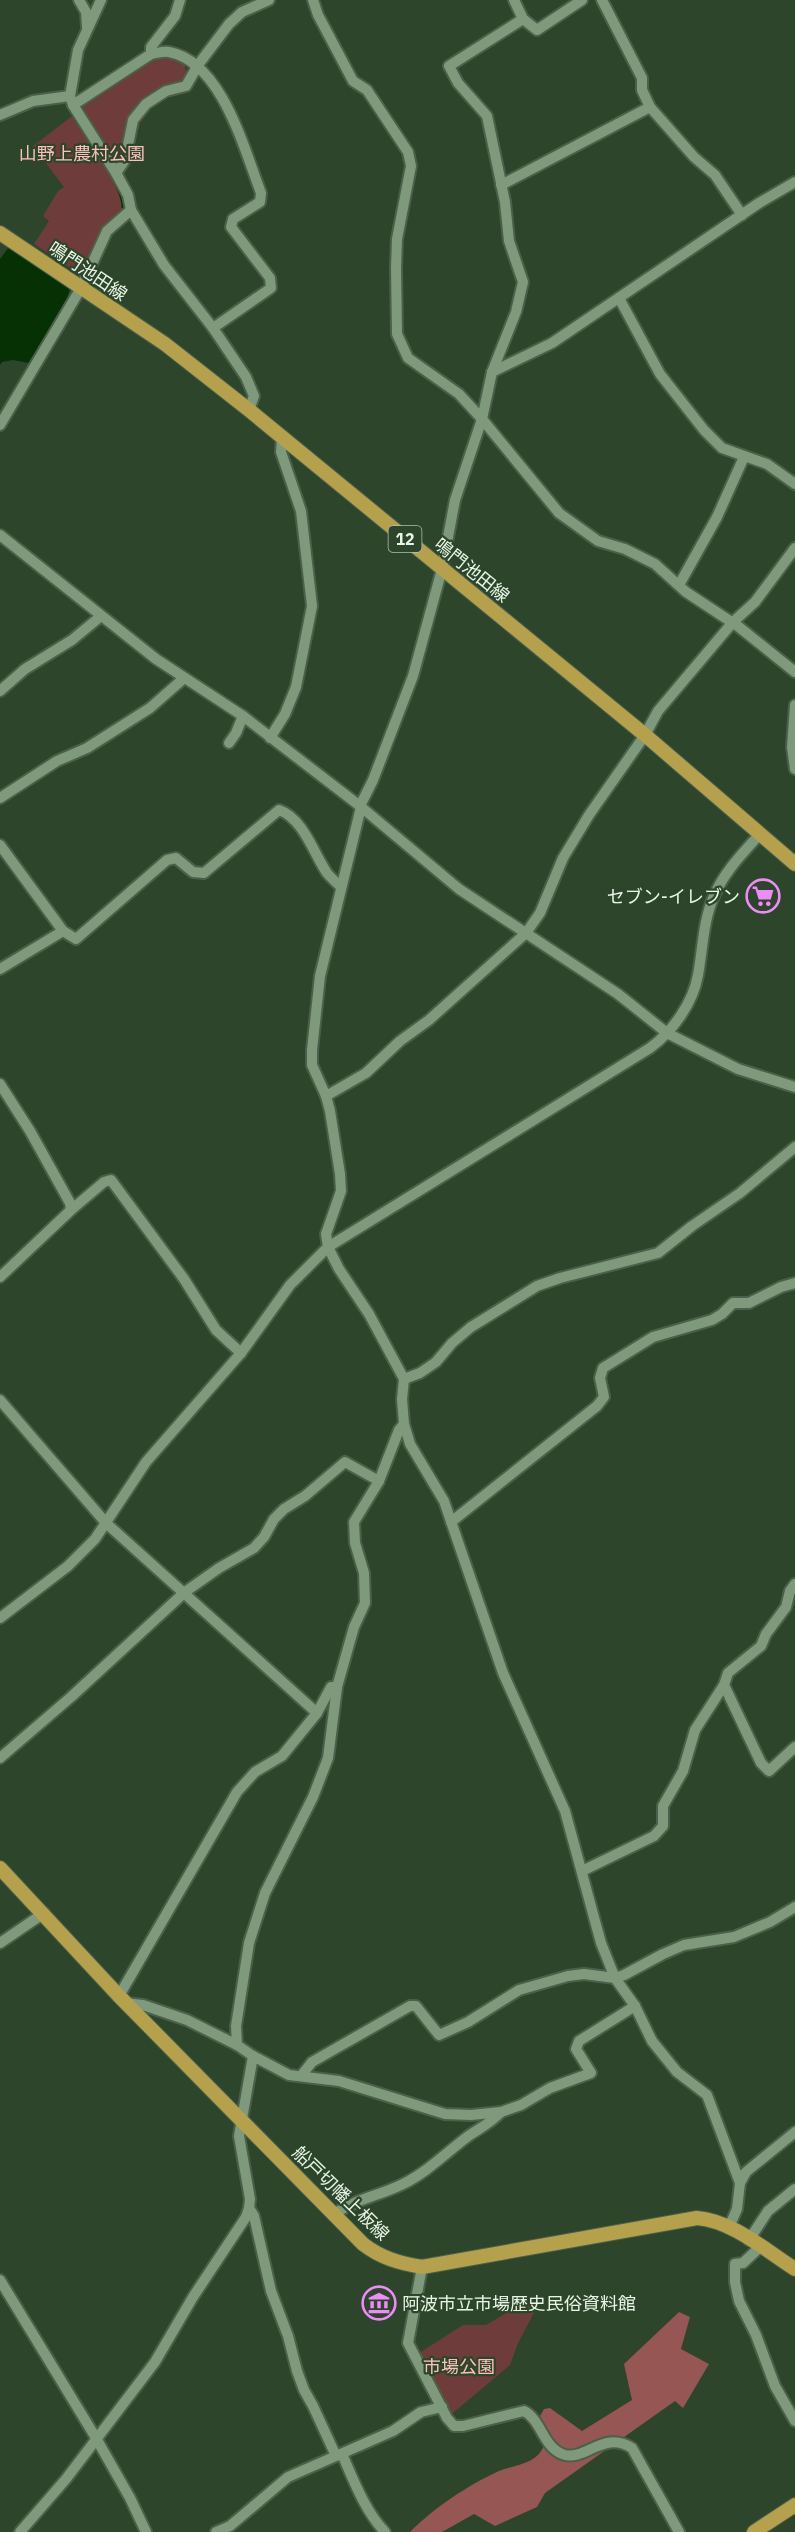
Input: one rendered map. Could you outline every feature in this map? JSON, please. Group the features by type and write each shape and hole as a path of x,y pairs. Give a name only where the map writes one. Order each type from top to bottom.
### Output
{"main road":[{"name":"鳴門池田線","path":"0,233 165,344 249,410 645,735 795,864"},
{"name":"船戸切幡上板線","path":"0,1868 122,2000 376,2255 422,2267 697,2218 712,2219 730,2225 795,2269"},
{"path":"761,2530 795,2505"}],"street":[{"path":"79,0 86,12 87,27 78,50 71,100 116,173 128,195 131,210 164,265 213,328 246,377 254,396 249,410"},
{"path":"87,27 92,23 101,0"},
{"path":"151,54 151,47 175,16 180,0"},
{"path":"116,173 125,160 133,120 146,104 166,91 186,86 198,65 229,24 242,12 269,0"},
{"path":"313,0 318,15 353,81 367,90 408,152 411,166 397,239 397,334 408,358 459,394 559,513 598,541 625,549 655,564 678,585 732,622 795,672"},
{"path":"514,0 523,18 537,30 582,0"},
{"path":"602,0 642,78 642,90 650,107 694,158 715,175 742,215"},
{"path":"523,18 449,66 458,83 487,116 501,185 509,241 523,282 516,312 492,372 482,419 455,500 442,569 413,676 373,780 360,806 320,976 312,1065 326,1096 341,1191 326,1234 328,1247 339,1269 369,1314 404,1379 402,1399 410,1444 444,1501 503,1672 565,1811 601,1943 615,1978 635,2006 652,2041 676,2072 707,2095 740,2183"},
{"path":"0,115 33,101 71,100 151,54 168,52 198,65 209,76 225,102 261,193 260,202 233,219 231,226 270,278 271,288 213,328"},
{"path":"501,185 650,107"},
{"path":"492,372 552,344 742,215 795,182"},
{"path":"0,425 81,288 107,231 131,210"},
{"path":"619,298 660,374 675,395 722,448 767,464 795,484"},
{"path":"270,738 285,714 296,687 312,606 301,511 281,452 282,437"},
{"path":"678,585 717,517 744,457"},
{"path":"0,535 183,679 243,716 360,806 439,874 618,994 667,1034 738,1069 795,1087"},
{"path":"326,1096 366,1073 400,1041 446,1006 526,933 540,913 563,858 589,815 645,735 658,711 732,622 755,602 795,548"},
{"path":"0,692 25,669 72,640 101,616"},
{"path":"0,798 57,761 87,748 150,708 183,679"},
{"path":"795,705 792,747 795,769"},
{"path":"229,743 243,716"},
{"path":"0,845 63,931 76,939 167,860 176,858 193,872 204,873 279,810 287,813 301,830 328,874 340,886"},
{"path":"0,1618 68,1566 95,1539 146,1462 241,1353 290,1285 328,1247 650,1048 667,1034 690,1000 698,978 705,924 714,894 759,835"},
{"path":"0,969 63,931"},
{"path":"0,1084 30,1131 70,1203 71,1210"},
{"path":"404,1379 420,1373 436,1362 452,1343 471,1327 537,1286 658,1253 740,1193 795,1147"},
{"path":"0,1277 71,1210 104,1182 111,1180 184,1279 216,1330 241,1353"},
{"path":"451,1522 597,1406 604,1397 600,1378 603,1368 653,1336 712,1320 733,1303 749,1303 781,1287 795,1283"},
{"path":"0,1400 105,1523 185,1592 243,1648 317,1713"},
{"path":"237,2045 236,2025 249,1943 265,1893 313,1797 328,1758 337,1687 354,1627 365,1603 364,1573 355,1543 354,1522 379,1481 399,1430 405,1424"},
{"path":"0,1758 71,1697 185,1592 219,1568 254,1548 264,1537 274,1519 284,1509 305,1496 345,1462 379,1481"},
{"path":"582,1871 654,1836 663,1826 663,1806 683,1772 695,1730 724,1685 728,1673 761,1646 766,1634 786,1607 790,1591 795,1584"},
{"path":"724,1685 761,1763 769,1771 795,1747"},
{"path":"337,1687 331,1688 317,1713 282,1756 255,1772 237,1792 122,2000 188,2020 289,2075 339,2081 445,2114 471,2115 501,2112 550,2088 591,2073 576,2049 579,2042 635,2006"},
{"path":"301,2076 312,2062 410,2006 416,2006 439,2035 468,2022 519,1990 568,1976 584,1974 615,1978 684,1945 734,1937 770,1922 795,1908"},
{"path":"0,1943 44,1913"},
{"path":"253,2056 239,2136 249,2208 254,2216 271,2290 288,2336 300,2380 377,2523 385,2532"},
{"path":"334,2214 368,2196 400,2186 413,2179 501,2112"},
{"path":"730,2225 737,2209 740,2183 746,2172 795,2132"},
{"path":"795,2189 768,2211 742,2263 735,2264 735,2282 739,2301 756,2335 775,2386 795,2421"},
{"path":"19,2532 66,2479 155,2362 249,2208"},
{"path":"422,2267 408,2343 410,2351 447,2418 454,2426 463,2426 524,2410 533,2415 546,2439 558,2452 568,2456 608,2443 623,2442 632,2448 679,2532"},
{"path":"0,2280 96,2438 130,2498 146,2532"},
{"path":"216,2532 230,2526 288,2477 393,2431 421,2412 442,2407"}],"green space":[{"name":"山野上農村公園","path":"169,56 184,64 187,75 141,101 133,112 120,155 110,172 125,199 126,206 102,230 97,248 81,275 34,244 49,221 43,216 58,191 64,187 33,146 71,117 81,105 156,58"},
{"name":"市場公園","path":"528,2300 537,2307 518,2343 510,2365 447,2418 413,2357 463,2325 486,2325"}],"shaded area":[{"path":"9,247 70,288 67,300 29,363 13,360 2,362 0,365 0,259"},
{"path":"679,2312 690,2317 681,2349 709,2364 683,2408 675,2401 545,2493 537,2507 495,2526 474,2514 442,2532 410,2532 430,2514 464,2490 499,2471 524,2463 538,2455 549,2435 540,2416 544,2409 550,2408 582,2431 632,2400 624,2364"}],"waterway":[{"path":"72,114 111,174 122,198 123,207"}],"place":[{"name":"セブン-イレブン","path":"763,896"},
{"name":"阿波市立市場歴史民俗資料館","path":"379,2303"}]}
